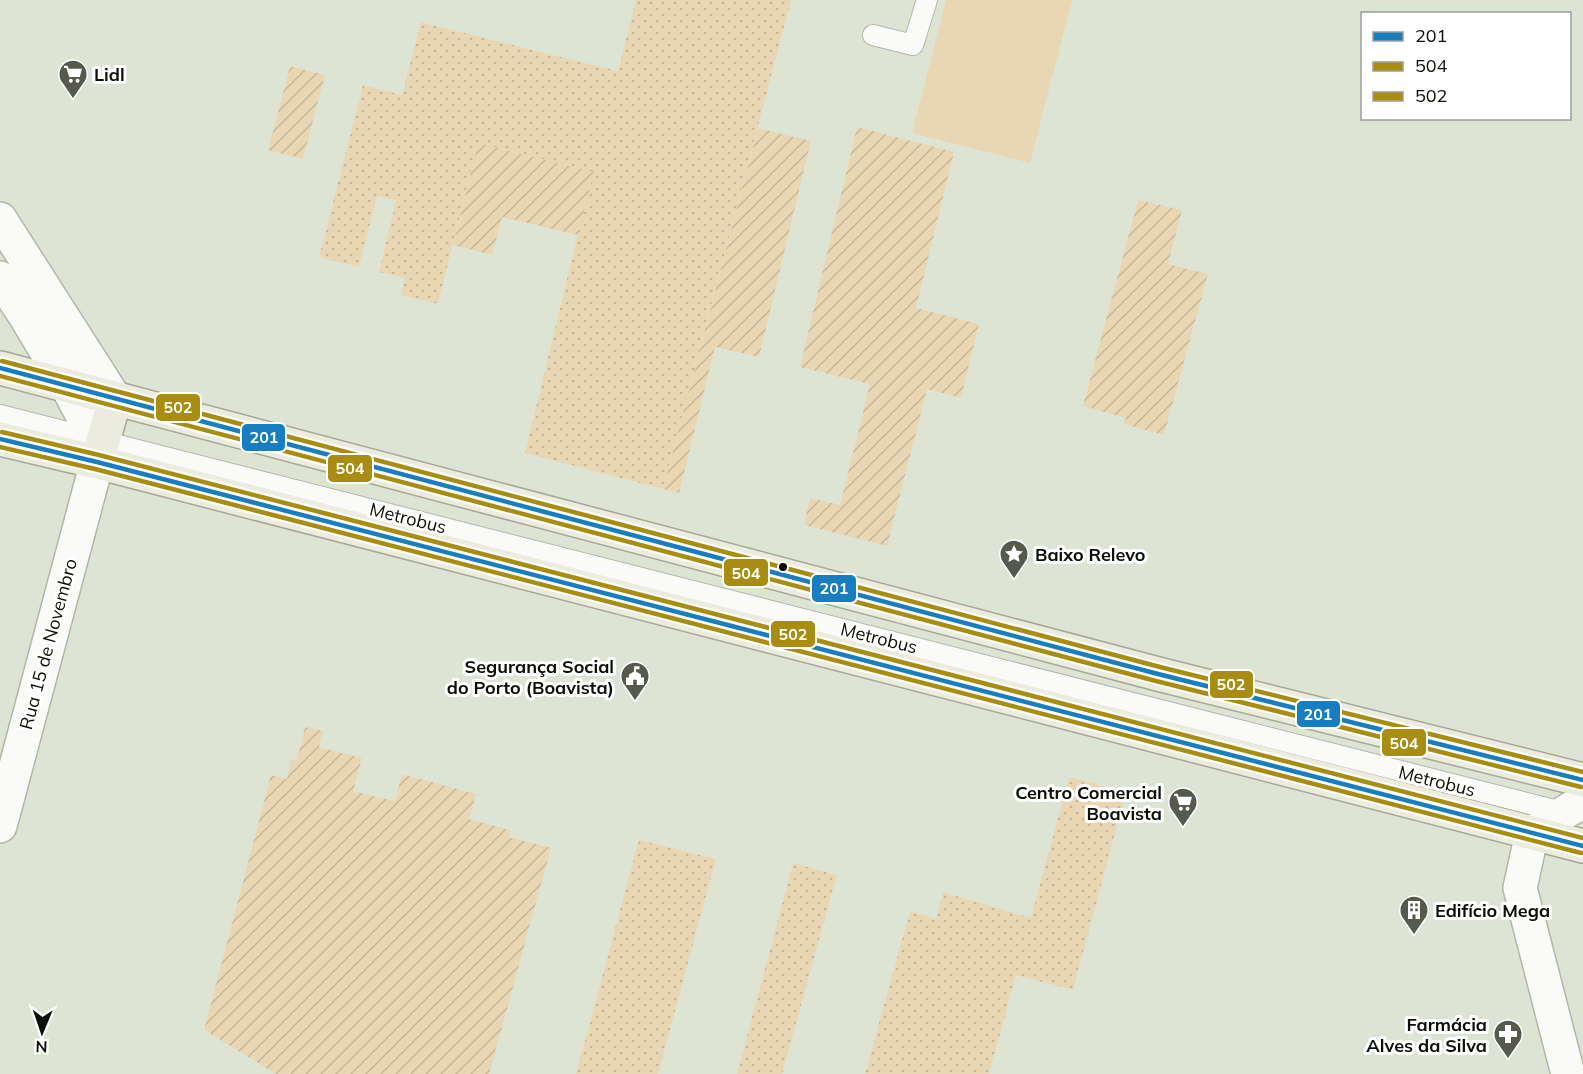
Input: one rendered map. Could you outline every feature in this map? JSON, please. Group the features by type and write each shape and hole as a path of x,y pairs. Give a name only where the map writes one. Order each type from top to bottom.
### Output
{"main road":[{"path":"0,368 1158,674 1583,780"},
{"path":"97,446 115,399"},
{"path":"0,439 97,446 1583,846"}],"street":[{"path":"0,219 115,399"},
{"path":"0,278 67,386 97,446"},
{"name":"Rua 15 de Novembro","path":"0,826 97,446"},
{"path":"1568,1074 1520,888 1533,833 1577,810"}],"lane":[{"path":"873,35 913,45 927,0"},
{"name":"Metrobus","path":"0,415 97,446 1577,810"}],"shaded area":[{"path":"636,0 791,0 663,489 525,453 593,172 478,143 438,304 401,295 405,278 379,272 396,200 377,196 359,267 319,257 363,85 402,95 421,22 618,71"},
{"path":"946,0 1072,0 1030,163 912,133"},
{"path":"290,66 325,75 303,159 268,150"},
{"path":"857,127 954,152 916,308 979,324 961,398 927,389 887,546 804,525 810,498 840,505 870,384 800,367"},
{"path":"758,128 811,141 759,357 715,347 679,493 663,489"},
{"path":"478,143 594,172 578,235 502,217 492,255 453,245"},
{"path":"1138,200 1182,210 1168,264 1208,274 1164,435 1124,424 1126,418 1083,406"},
{"path":"305,727 323,731 319,747 362,758 353,791 395,801 402,774 476,794 469,819 510,830 509,837 551,848 489,1074 276,1074 204,1030 271,775 287,779 291,760 297,760"},
{"path":"1069,777 1126,792 1073,990 1016,975 989,1074 865,1074 910,911 936,919 943,892 1031,918"},
{"path":"639,840 716,859 658,1074 576,1074"},
{"path":"793,863 837,875 782,1074 737,1074"}],"transit line":[{"name":"502","path":"2,361 1160,667 1583,772"},
{"name":"201","path":"0,368 1158,674 1583,780"},
{"name":"504","path":"0,376 1156,681 1581,787"},
{"name":"502","path":"2,432 99,455 1583,838"},
{"name":"201","path":"0,439 97,462 1583,846"},
{"name":"504","path":"0,447 95,469 1581,853"}],"place":[{"name":"Lidl","path":"73,100"},
{"name":"Baixo Relevo","path":"1014,580"},
{"name":"Segurança Social do Porto (Boavista)","path":"635,702"},
{"name":"Centro Comercial Boavista","path":"1183,828"},
{"name":"Edifício Mega","path":"1414,936"},
{"name":"Farmácia Alves da Silva","path":"1508,1060"}]}
